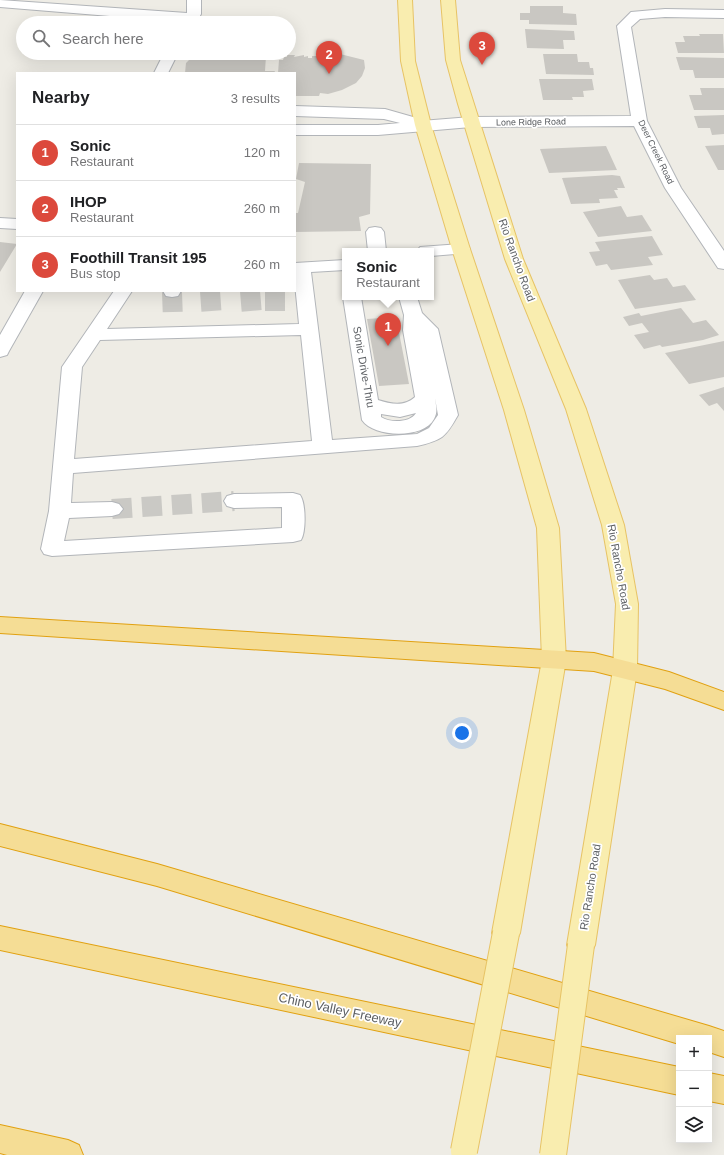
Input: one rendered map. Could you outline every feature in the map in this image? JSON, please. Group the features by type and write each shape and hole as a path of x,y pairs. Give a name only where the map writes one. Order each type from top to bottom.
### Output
{"highway":[{"path":"0,625 594,662 669,681 724,701"},
{"path":"0,835 157,875 694,1035"},
{"name":"Chino Valley Freeway","path":"0,938 676,1080"},
{"path":"712,1041 724,1044"},
{"path":"712,1088 724,1090"},
{"path":"0,1139 68,1155"}],"main road":[{"path":"405,0 408,61 423,125 461,248 514,410 548,528 552,603 554,660 506,933 464,1155"},
{"name":"Rio Rancho Road","path":"448,0 453,60 471,122 514,259 576,409 613,525 627,604 625,670 581,945 554,1155"}],"street":[{"path":"193,16 194,0"},
{"path":"0,3 145,16"},
{"name":"Deer Creek Road","path":"724,14 665,13 636,15 624,26 639,121 673,188 724,264"},
{"path":"162,72 168,60"},
{"path":"296,111 385,114 423,125"},
{"name":"Lone Ridge Road","path":"296,130 378,130 471,122 639,121"},
{"path":"0,223 16,224"},
{"path":"375,232 377,248"},
{"path":"434,250 461,248"},
{"path":"323,446 309,329 299,268 342,265"},
{"path":"0,351 33,292"},
{"path":"122,292 72,367 60,511 52,549 293,535 293,500 234,501"},
{"name":"Sonic Drive-Thru","path":"353,300 371,404 384,410 395,411 411,409 420,405 425,398 412,330 410,306"},
{"path":"64,467 417,440 428,437 438,432 448,415 429,329 410,306"},
{"path":"94,335 173,326 275,322 309,329"},
{"path":"60,511 112,509"}],"building":[{"path":"530,6 563,6 563,13 576,14 577,25 529,24 529,20 520,20 520,13 530,13"},
{"path":"525,29 574,31 575,40 563,40 564,49 527,48"},
{"path":"699,34 723,34 724,53 678,53 675,42 685,42 683,36 700,36"},
{"path":"340,54 364,60 365,68 362,76 356,83 342,90 328,94 320,93 319,96 296,96 296,72 278,72 279,60 296,60 296,57 304,55 304,57 308,56 308,58 312,58 312,56 330,56 330,58 336,58"},
{"path":"543,54 577,54 578,62 589,62 590,68 593,68 594,75 546,74"},
{"path":"676,57 724,58 724,78 695,78 693,70 680,70"},
{"path":"189,60 266,60 265,71 275,71 185,72 186,63"},
{"path":"539,79 592,79 594,90 583,91 584,97 572,97 573,100 543,100"},
{"path":"700,88 724,88 724,110 694,110 689,95 702,95"},
{"path":"724,115 724,134 712,135 710,128 698,128 694,116"},
{"path":"724,145 724,170 718,170 705,146"},
{"path":"606,146 617,170 549,173 540,149"},
{"path":"299,163 371,164 370,214 359,217 361,231 296,232 296,213 298,213 305,182 296,179"},
{"path":"612,175 620,176 625,188 617,188 618,190 614,190 618,198 599,199 600,203 571,204 562,178"},
{"path":"621,206 627,217 642,215 652,231 598,237 583,212"},
{"path":"652,236 663,255 648,257 653,265 611,270 607,264 596,266 589,252 600,251 595,242"},
{"path":"0,242 16,244 16,246 0,272"},
{"path":"650,275 654,280 667,278 673,287 685,285 696,300 635,309 618,280"},
{"path":"681,308 693,323 706,320 719,335 703,340 662,347 660,345 644,349 634,335 649,332 642,323 629,326 623,317 639,313 641,316"},
{"path":"396,317 409,384 379,386 367,319"},
{"path":"724,341 724,377 689,384 665,353"},
{"path":"724,387 724,411 717,403 709,406 699,395"}],"tunnel":[{"path":"172,292 173,320"},
{"path":"210,292 212,319"},
{"path":"250,292 252,315"},
{"path":"275,292 275,315"},
{"path":"112,509 234,501"}],"place":[{"name":"Foothill Transit 195","path":"482,65"},
{"name":"IHOP","path":"329,74"},
{"name":"Sonic","path":"388,346"}]}
